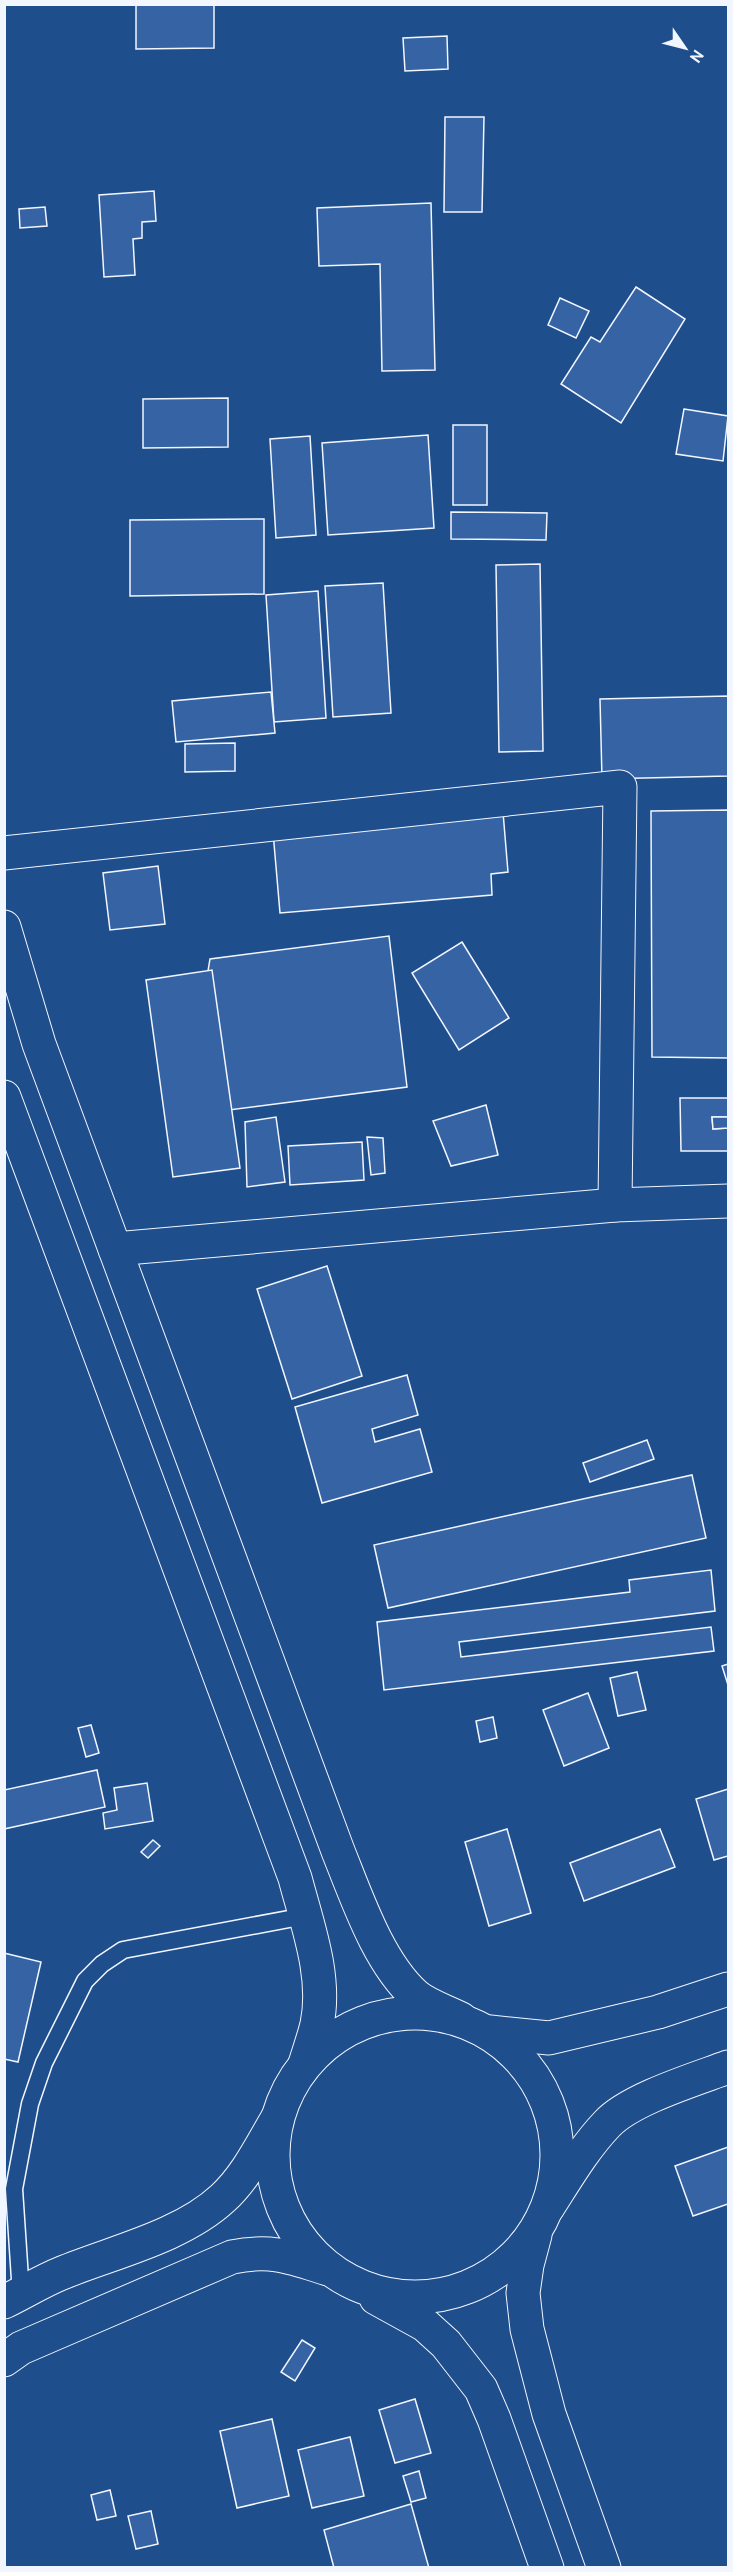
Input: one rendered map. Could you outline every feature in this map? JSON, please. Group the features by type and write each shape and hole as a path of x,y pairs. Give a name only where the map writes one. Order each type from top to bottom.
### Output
{"main road":[{"path":"4,853 620,787 615,1204"},
{"path":"4,927 39,1044 338,1851 362,1908 397,1975 418,1997 476,2025 527,2065 551,2109 559,2158 527,2265 524,2293 527,2329 549,2414 604,2568"},
{"path":"4,1097 295,1878 312,1939 319,1988 317,2023 305,2064"},
{"path":"115,1249 615,1204 729,1201"},
{"path":"13,2298 59,2274 141,2244 195,2218 223,2198 247,2170 277,2119 288,2090 305,2064 337,2035 376,2017 419,2012 549,2038 658,2012 729,1989"},
{"path":"4,2360 21,2348 232,2257 257,2252 283,2254 393,2297 435,2297 474,2286 509,2263 542,2220 578,2161 608,2122 640,2102 729,2067"},
{"path":"277,2119 272,2161 280,2202 298,2240 341,2277 424,2325 446,2344 481,2389 494,2419 547,2568"}],"lane":[{"path":"13,2298 14,2188 30,2104 44,2063 85,1981 102,1964 123,1950 305,1916"}],"building":[{"path":"136,4 214,4 214,48 136,49"},
{"path":"447,36 448,69 405,71 403,38"},
{"path":"445,117 484,117 482,212 444,212"},
{"path":"154,191 156,221 142,222 142,238 133,239 135,275 104,277 99,195"},
{"path":"431,203 435,370 382,371 380,264 319,266 317,208"},
{"path":"45,207 47,226 20,228 19,209"},
{"path":"636,287 685,319 621,423 561,384 591,337 600,342"},
{"path":"560,298 589,311 576,338 548,325"},
{"path":"228,398 228,447 143,448 143,399"},
{"path":"684,409 728,416 723,461 676,454"},
{"path":"453,425 487,425 487,505 453,505"},
{"path":"428,435 434,528 328,535 322,443"},
{"path":"310,436 316,535 276,538 270,439"},
{"path":"451,512 547,513 546,540 451,539"},
{"path":"264,519 264,594 130,596 130,520"},
{"path":"540,564 543,751 499,752 496,565"},
{"path":"383,583 391,713 333,717 325,586"},
{"path":"318,591 326,718 274,722 266,595"},
{"path":"271,692 275,733 176,742 172,701"},
{"path":"728,696 728,776 602,779 600,699"},
{"path":"235,743 235,771 185,772 185,744"},
{"path":"728,810 728,1058 652,1057 651,811"},
{"path":"503,812 508,872 491,874 492,895 280,913 273,832"},
{"path":"158,866 165,924 110,930 103,873"},
{"path":"389,936 407,1087 229,1110 208,971 210,959"},
{"path":"462,942 509,1018 459,1050 412,973"},
{"path":"212,970 240,1168 173,1177 146,980"},
{"path":"680,1098 728,1098 728,1117 712,1117 713,1129 728,1128 728,1151 681,1151"},
{"path":"486,1105 498,1155 451,1166 433,1121"},
{"path":"276,1117 285,1182 247,1187 245,1122"},
{"path":"712,1117 728,1117 728,1128 713,1129"},
{"path":"367,1137 383,1138 385,1173 371,1175"},
{"path":"362,1142 364,1180 290,1185 288,1146"},
{"path":"327,1266 362,1376 292,1399 257,1289"},
{"path":"407,1375 418,1415 372,1429 375,1442 420,1429 432,1472 322,1503 295,1407"},
{"path":"647,1440 654,1459 590,1482 583,1463"},
{"path":"692,1475 706,1538 388,1608 374,1545"},
{"path":"711,1570 715,1611 459,1642 461,1657 711,1627 714,1651 384,1690 377,1622 630,1592 629,1580"},
{"path":"728,1664 728,1685 722,1666"},
{"path":"637,1672 646,1710 618,1716 610,1678"},
{"path":"588,1693 609,1748 564,1766 543,1710"},
{"path":"493,1717 497,1738 480,1742 476,1721"},
{"path":"91,1725 99,1753 86,1757 78,1728"},
{"path":"97,1770 105,1807 4,1829 4,1790"},
{"path":"147,1783 153,1821 105,1829 103,1813 117,1810 114,1788"},
{"path":"728,1789 728,1856 714,1860 696,1799"},
{"path":"507,1829 531,1913 489,1926 465,1842"},
{"path":"660,1829 675,1867 584,1901 570,1863"},
{"path":"153,1840 160,1846 148,1858 141,1852"},
{"path":"4,1953 41,1962 18,2062 4,2059"},
{"path":"728,2147 728,2204 693,2216 675,2166"},
{"path":"302,2340 315,2348 295,2381 281,2372"},
{"path":"415,2399 431,2453 395,2463 379,2410"},
{"path":"272,2419 289,2496 237,2508 220,2431"},
{"path":"350,2437 364,2496 312,2508 298,2450"},
{"path":"419,2471 426,2498 411,2502 403,2476"},
{"path":"110,2490 116,2516 97,2520 91,2495"},
{"path":"411,2504 429,2568 334,2568 324,2530"},
{"path":"151,2511 158,2544 136,2549 128,2516"}]}
